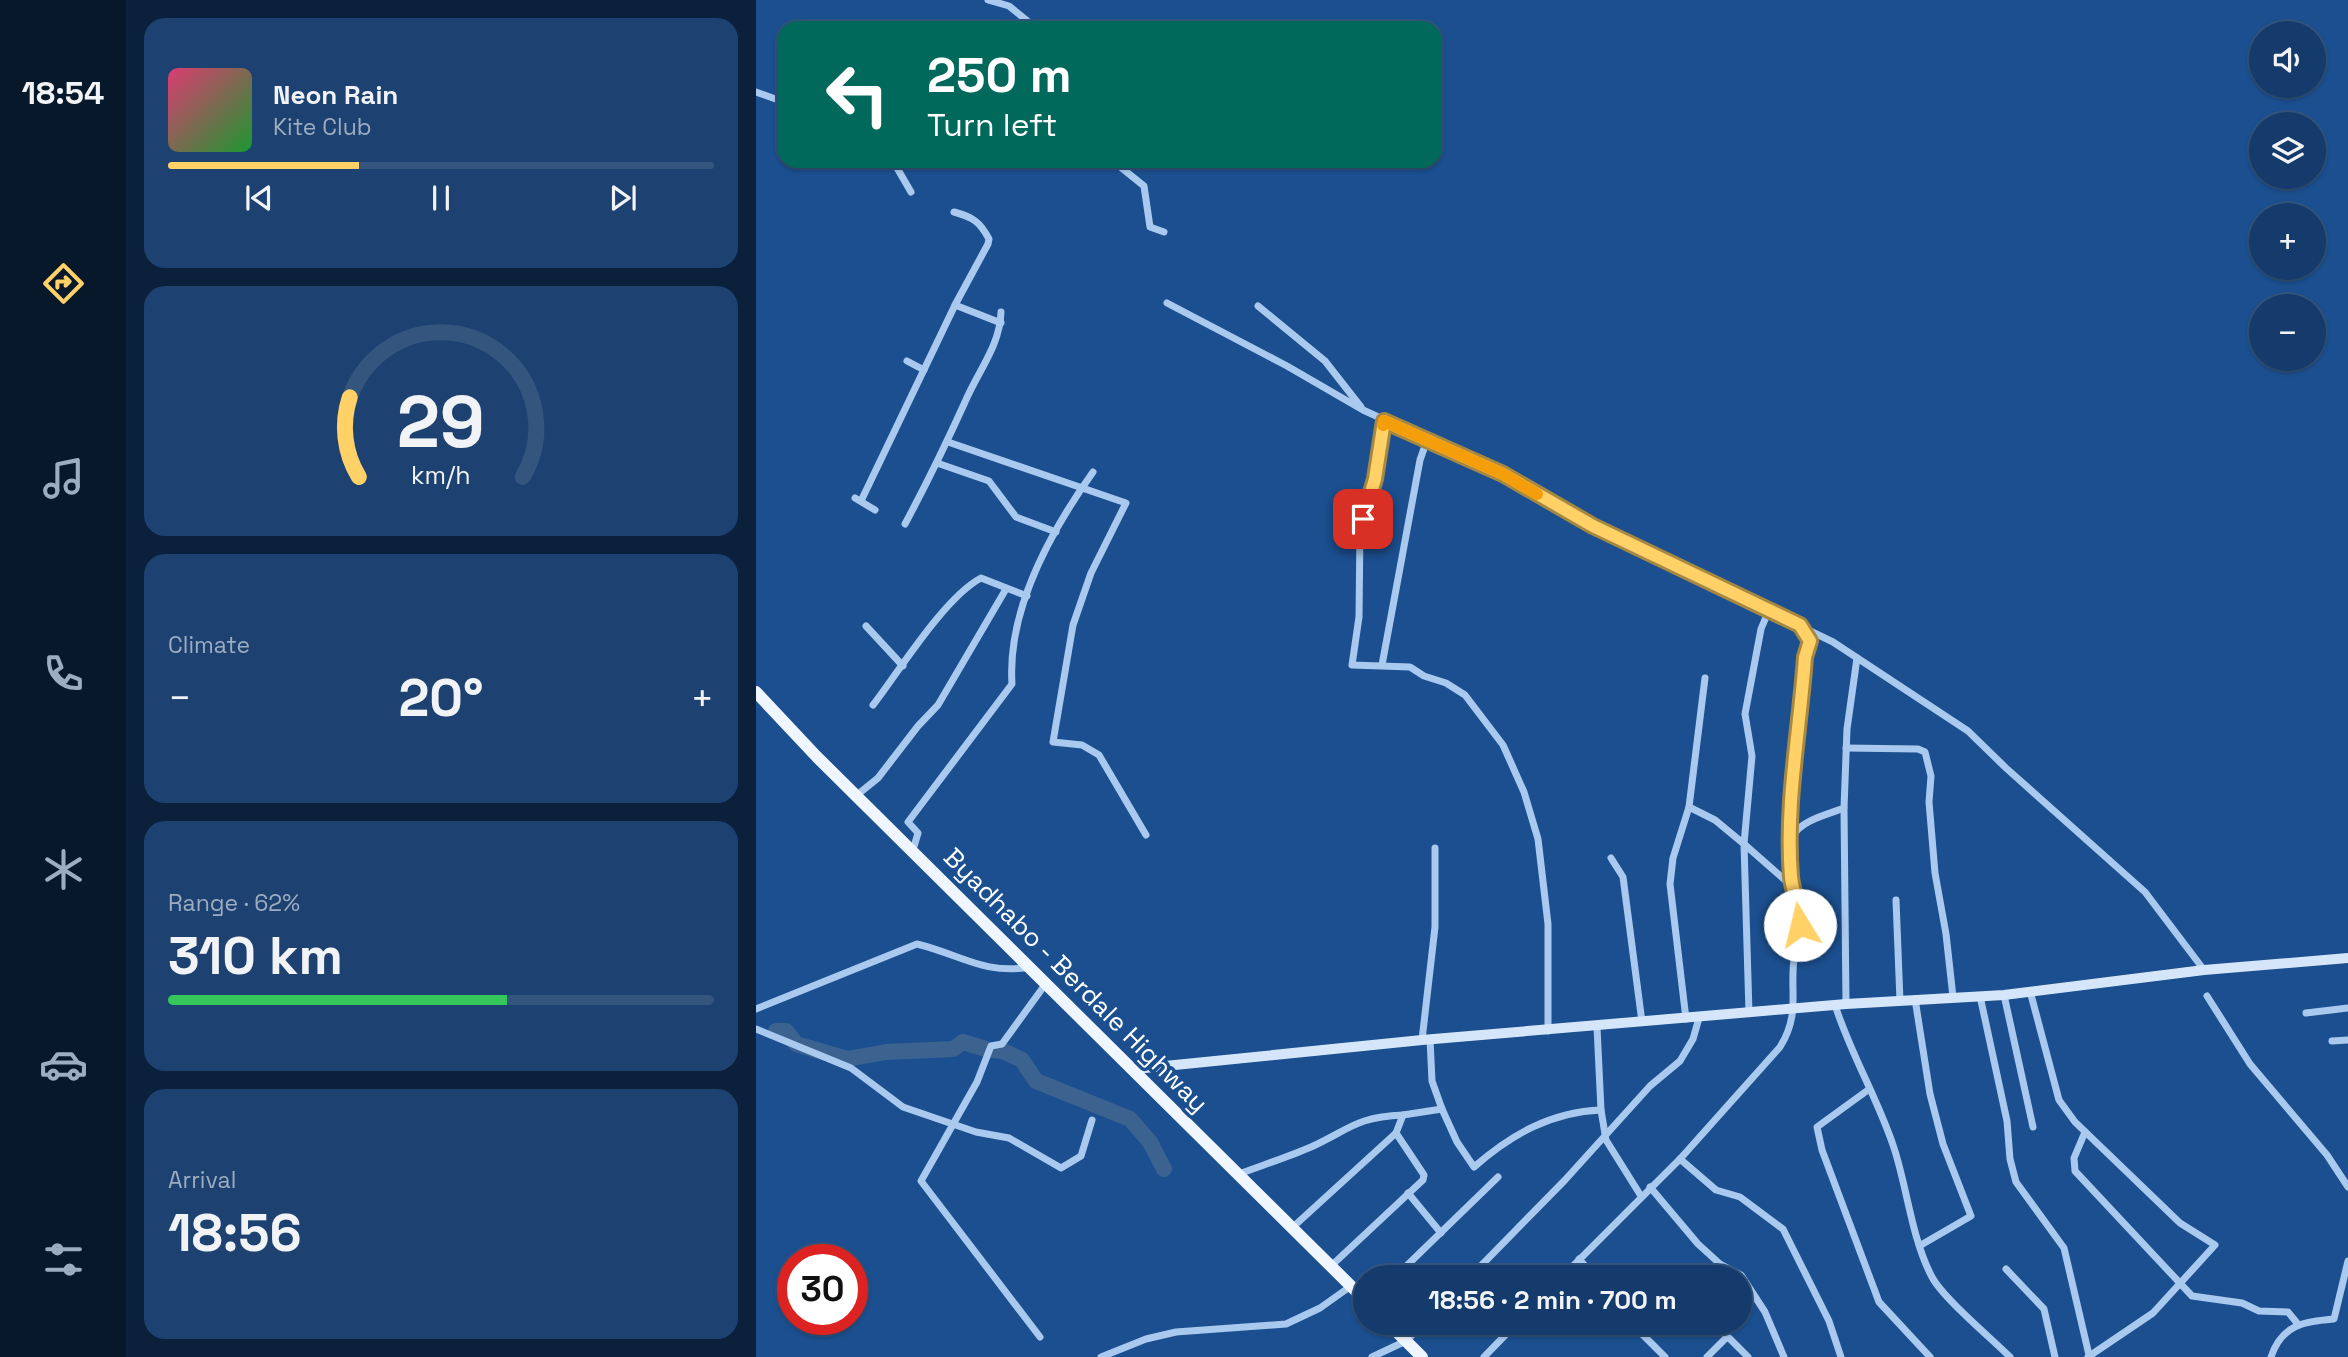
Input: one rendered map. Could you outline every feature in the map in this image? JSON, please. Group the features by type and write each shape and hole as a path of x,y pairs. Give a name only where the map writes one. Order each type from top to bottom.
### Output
{"main road":[{"name":"Byadhabo - Berdale Highway","path":"756,692 1351,1286"},
{"path":"1400,1335 1422,1357"}],"street":[{"path":"988,0 1009,6 1027,21"},
{"path":"756,92 777,100"},
{"path":"897,168 912,192"},
{"path":"1122,168 1144,186 1150,227 1164,232"},
{"path":"875,510 858,499 989,239 980,223 972,216 954,212"},
{"path":"1167,303 1384,421 1503,474 1593,526 1800,625 1857,658 1986,745 2006,768 2145,892 2204,970"},
{"path":"955,305 1001,323"},
{"path":"1258,306 1325,360 1363,410"},
{"path":"905,524 993,347 1001,323 1001,312"},
{"path":"907,361 924,370"},
{"path":"1384,421 1375,479 1360,530 1359,617 1352,665 1410,667 1465,695 1503,745 1524,792 1538,839 1548,924 1548,1032"},
{"path":"1382,665 1420,460 1427,440"},
{"path":"948,442 1126,503 1091,573 1073,625 1053,742 1082,745 1099,755 1146,835"},
{"path":"937,463 989,481 1016,517 1056,532"},
{"path":"913,850 918,833 908,821 1012,684 1011,668 1027,596 1036,570 1093,472"},
{"path":"873,705 950,604 970,584 981,578 1027,596"},
{"path":"857,795 878,778 918,726 938,705 1006,589"},
{"path":"1749,1013 1744,844 1752,756 1745,714 1761,629 1769,610"},
{"path":"1573,1265 1680,1160 1791,1030 1795,953 1800,940 1800,910 1794,888 1792,838 1805,657 1810,641 1800,625"},
{"path":"866,626 903,666"},
{"path":"1857,658 1850,689 1844,808 1840,1004 1846,1040 1868,1090 1880,1109 1892,1141 1932,1278 2010,1357"},
{"path":"1686,1019 1670,884 1673,858 1689,807 1705,678"},
{"path":"1846,748 1918,749 1925,752 1929,761 1935,873 1947,934 1953,997"},
{"path":"1689,807 1715,820 1794,888"},
{"path":"1792,838 1800,827 1844,808"},
{"path":"1435,848 1434,927 1426,1040 1432,1082 1457,1142 1474,1167 1494,1149 1559,1114 1601,1110"},
{"path":"1611,858 1623,877 1642,1023"},
{"path":"1896,900 1900,1001"},
{"path":"756,1009 917,944 984,968 1006,971 1033,967"},
{"path":"1135,1069 1426,1040 1548,1032 1840,1004 2004,995 2204,970 2348,958"},
{"path":"1040,1337 921,1181 991,1051 1002,1044 1047,982"},
{"path":"1980,996 2007,1121 2015,1182 2064,1248 2089,1356 2153,1313 2215,1245 2180,1223 2085,1132 2059,1100 2030,991"},
{"path":"2004,995 2033,1127"},
{"path":"2207,996 2250,1064 2327,1155 2348,1187"},
{"path":"1915,999 1930,1094 1942,1144 1971,1216 1922,1245"},
{"path":"2306,1013 2348,1008"},
{"path":"1482,1265 1565,1180 1650,1086 1680,1061 1693,1039 1699,1017"},
{"path":"1597,1027 1604,1134 1641,1196"},
{"path":"756,1029 851,1068 903,1107 989,1136 1009,1138 1061,1168 1081,1156 1092,1120"},
{"path":"2332,1041 2348,1040"},
{"path":"1868,1090 1817,1127 1822,1150 1879,1302 1930,1357"},
{"path":"1239,1174 1308,1148 1350,1124 1382,1116 1442,1109"},
{"path":"1293,1227 1396,1133 1403,1115"},
{"path":"2085,1132 2074,1158 2075,1171 2192,1296 2242,1303 2259,1311 2288,1312 2297,1323"},
{"path":"1331,1266 1423,1180 1424,1175 1396,1133"},
{"path":"1680,1160 1716,1190 1740,1197 1783,1229 1829,1321 1841,1357"},
{"path":"1408,1265 1498,1177"},
{"path":"1650,1187 1698,1244 1720,1264 1741,1275 1765,1312 1784,1357"},
{"path":"1408,1193 1441,1233"},
{"path":"1579,1259 1584,1265"},
{"path":"2271,1357 2275,1346 2297,1323 2334,1319 2348,1261"},
{"path":"2006,1269 2044,1309 2055,1357"},
{"path":"1101,1357 1146,1339 1176,1332 1286,1324 1320,1308 1351,1286"},
{"path":"1372,1357 1406,1341 1412,1335"},
{"path":"1484,1357 1505,1335"},
{"path":"1643,1335 1665,1357"},
{"path":"1707,1357 1727,1337 1748,1357"}],"waterway":[{"path":"776,1031 786,1031 796,1044 847,1059 886,1052 953,1049 963,1042 1003,1051 1022,1060 1036,1081 1130,1119 1150,1142 1164,1169"}],"slow traffic":[{"path":"1383,425 1384,421 1503,474 1537,494"}],"route":[{"path":"1363,519 1375,479 1384,421 1503,474 1593,526 1800,625 1810,641 1805,657 1793,797 1791,877 1800,910 1800,925"}]}
